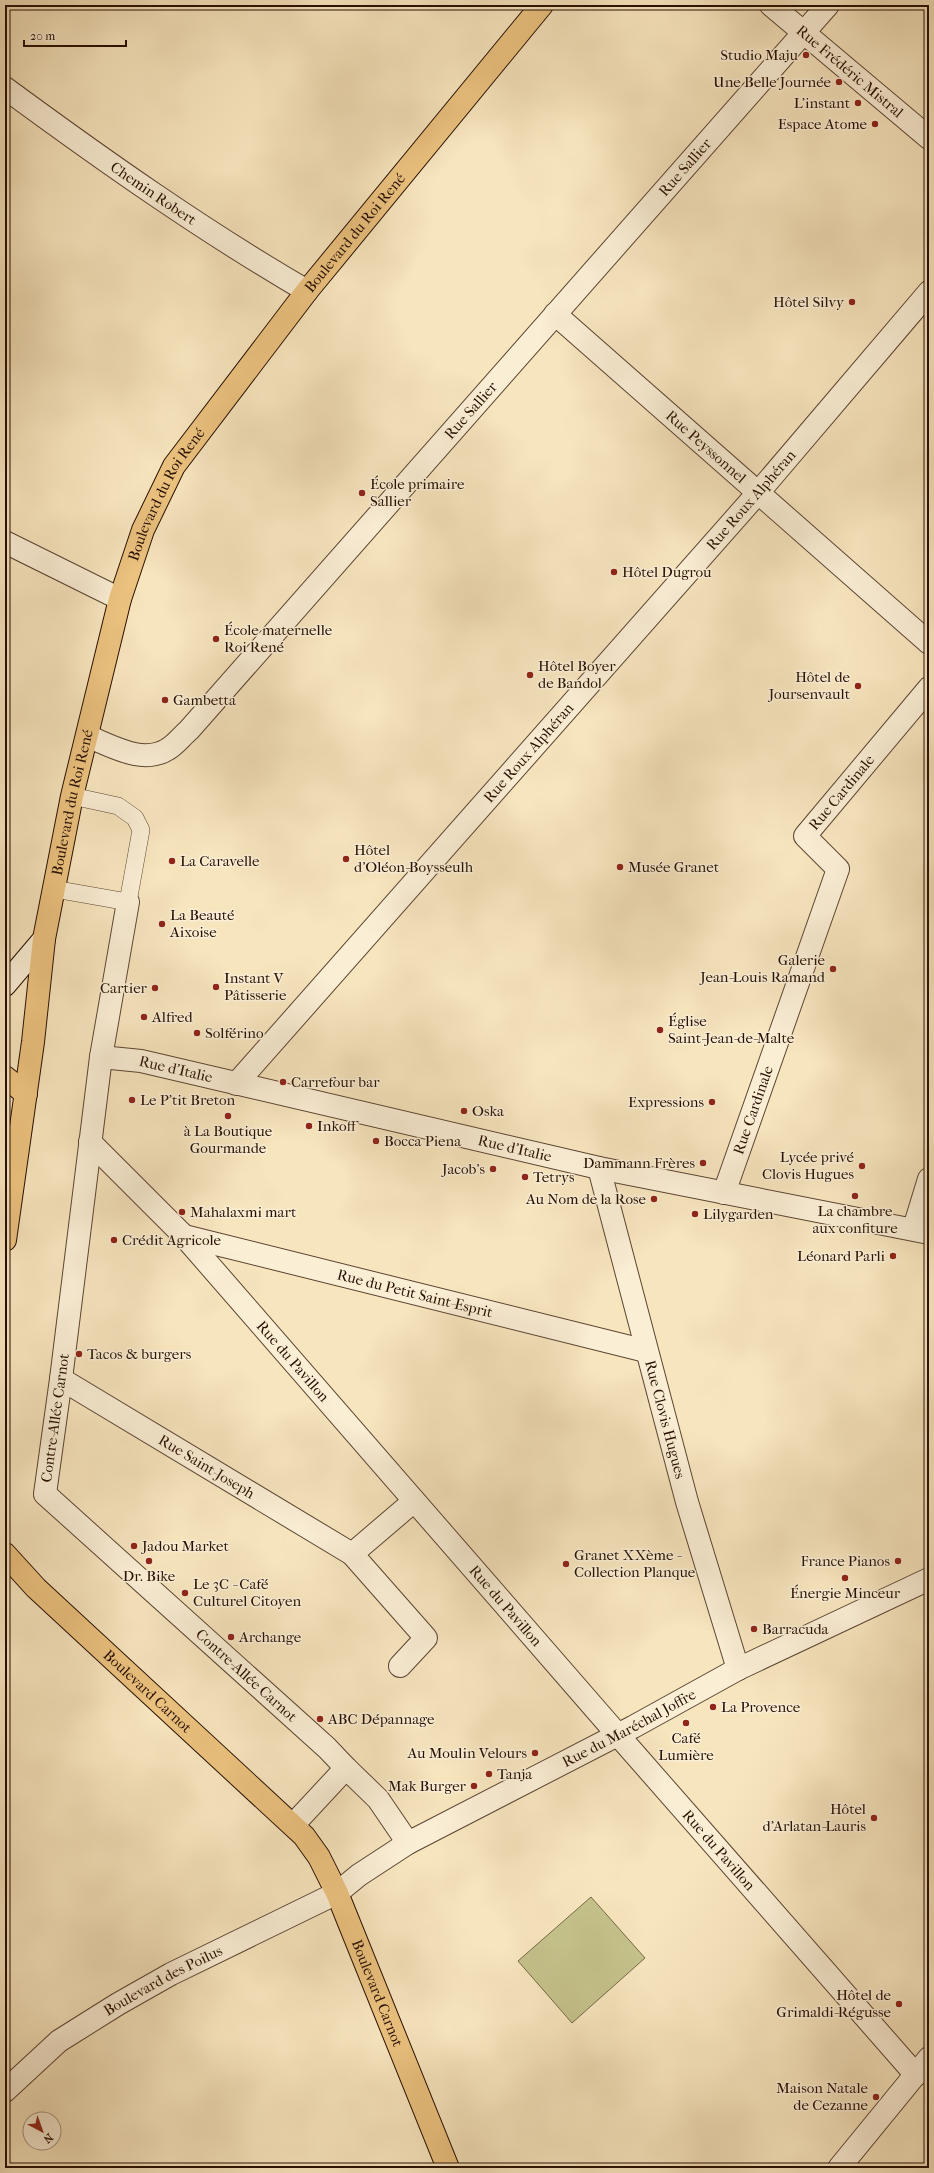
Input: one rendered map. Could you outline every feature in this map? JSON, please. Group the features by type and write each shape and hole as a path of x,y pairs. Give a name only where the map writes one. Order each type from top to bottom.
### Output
{"main road":[{"name":"Boulevard du Roi René","path":"26,1094 44,939 72,796 88,736 120,599 143,530 174,466 307,291 542,5"},
{"path":"5,1077 26,1094 5,1240"},
{"name":"Boulevard Carnot","path":"5,1554 36,1588 304,1836 319,1857 337,1893 448,2168"}],"street":[{"name":"Rue Frédéric Mistral","path":"771,5 929,138"},
{"name":"Rue Sallier","path":"88,736 132,753 151,757 168,749 189,730 828,5"},
{"name":"Chemin Robert","path":"5,88 102,159 264,266 307,291"},
{"name":"Rue Roux Alphéran","path":"236,1084 757,494 929,292"},
{"name":"Rue Peyssonnel","path":"555,314 757,494 929,643"},
{"path":"5,542 120,599"},
{"name":"Rue Cardinale","path":"724,1193 838,869 805,836 929,688"},
{"name":"Contre-Allée Carnot","path":"128,902 101,1057 61,1379 44,1494 327,1748 346,1768"},
{"path":"5,985 44,939"},
{"name":"Rue d'Italie","path":"101,1057 141,1061 599,1168 922,1231"},
{"name":"Rue du Pavillon","path":"90,1142 184,1236 916,2075"},
{"name":"Rue Clovis Hugues","path":"599,1168 687,1502 738,1669"},
{"path":"922,1231 929,1180"},
{"name":"Rue du Petit Saint-Esprit","path":"184,1236 646,1351"},
{"name":"Rue Saint-Joseph","path":"61,1379 352,1554 426,1638 400,1666"},
{"path":"352,1554 414,1501"},
{"name":"Rue du Maréchal Joffre","path":"337,1893 359,1875 408,1843 618,1735 738,1669 929,1579"},
{"path":"293,1825 346,1768 378,1799 408,1843"},
{"name":"Boulevard des Poilus","path":"5,2091 59,2041 118,2004 171,1974 337,1893"},
{"path":"839,2168 929,2058"}],"lane":[{"path":"54,889 128,902 141,830 135,818 118,806 72,796"}],"shaded area":[{"path":"591,1897 645,1958 572,2023 518,1961"}],"place":[{"name":"Studio Maju","path":"806,55"},
{"name":"Une Belle Journée","path":"839,82"},
{"name":"L'instant","path":"858,103"},
{"name":"Espace Atome","path":"875,124"},
{"name":"Hôtel Silvy","path":"852,302"},
{"name":"École primaire Sallier","path":"362,493"},
{"name":"Hôtel Dugrou","path":"614,572"},
{"name":"École maternelle Roi René","path":"216,639"},
{"name":"Hôtel Boyer de Bandol","path":"530,675"},
{"name":"Hôtel de Joursenvault","path":"858,686"},
{"name":"Gambetta","path":"165,700"},
{"name":"Hôtel d'Oléon-Boysseulh","path":"346,859"},
{"name":"La Caravelle","path":"172,861"},
{"name":"Musée Granet","path":"620,867"},
{"name":"La Beauté Aixoise","path":"162,924"},
{"name":"Galerie Jean-Louis Ramand","path":"833,969"},
{"name":"Instant V Pâtisserie","path":"216,987"},
{"name":"Cartier","path":"155,988"},
{"name":"Alfred","path":"144,1017"},
{"name":"Église Saint-Jean-de-Malte","path":"660,1030"},
{"name":"Solférino","path":"197,1033"},
{"name":"Carrefour bar","path":"283,1082"},
{"name":"Le P'tit Breton","path":"132,1100"},
{"name":"Expressions","path":"712,1102"},
{"name":"Oska","path":"464,1111"},
{"name":"à La Boutique Gourmande","path":"228,1116"},
{"name":"Inkoff","path":"309,1126"},
{"name":"Bocca Piena","path":"376,1141"},
{"name":"Dammann Frères","path":"703,1163"},
{"name":"Lycée privé Clovis Hugues","path":"862,1166"},
{"name":"Jacob's","path":"493,1169"},
{"name":"Tetrys","path":"525,1177"},
{"name":"La chambre aux confiture","path":"855,1196"},
{"name":"Au Nom de la Rose","path":"654,1199"},
{"name":"Mahalaxmi mart","path":"182,1212"},
{"name":"Lilygarden","path":"695,1214"},
{"name":"Crédit Agricole","path":"114,1240"},
{"name":"Léonard Parli","path":"893,1256"},
{"name":"Tacos & burgers","path":"79,1354"},
{"name":"Jadou Market","path":"134,1546"},
{"name":"Dr. Bike","path":"149,1561"},
{"name":"France Pianos","path":"898,1561"},
{"name":"Granet XXème - Collection Planque","path":"566,1564"},
{"name":"Énergie Minceur","path":"845,1578"},
{"name":"Le 3C - Café Culturel Citoyen","path":"185,1593"},
{"name":"Barracuda","path":"754,1629"},
{"name":"Archange","path":"231,1637"},
{"name":"La Provence","path":"713,1707"},
{"name":"ABC Dépannage","path":"320,1719"},
{"name":"Café Lumière","path":"686,1723"},
{"name":"Au Moulin Velours","path":"535,1753"},
{"name":"Tanja","path":"489,1774"},
{"name":"Mak Burger","path":"474,1786"},
{"name":"Hôtel d'Arlatan-Lauris","path":"874,1818"},
{"name":"Hôtel de Grimaldi-Régusse","path":"899,2004"},
{"name":"Maison Natale de Cezanne","path":"876,2097"}]}
